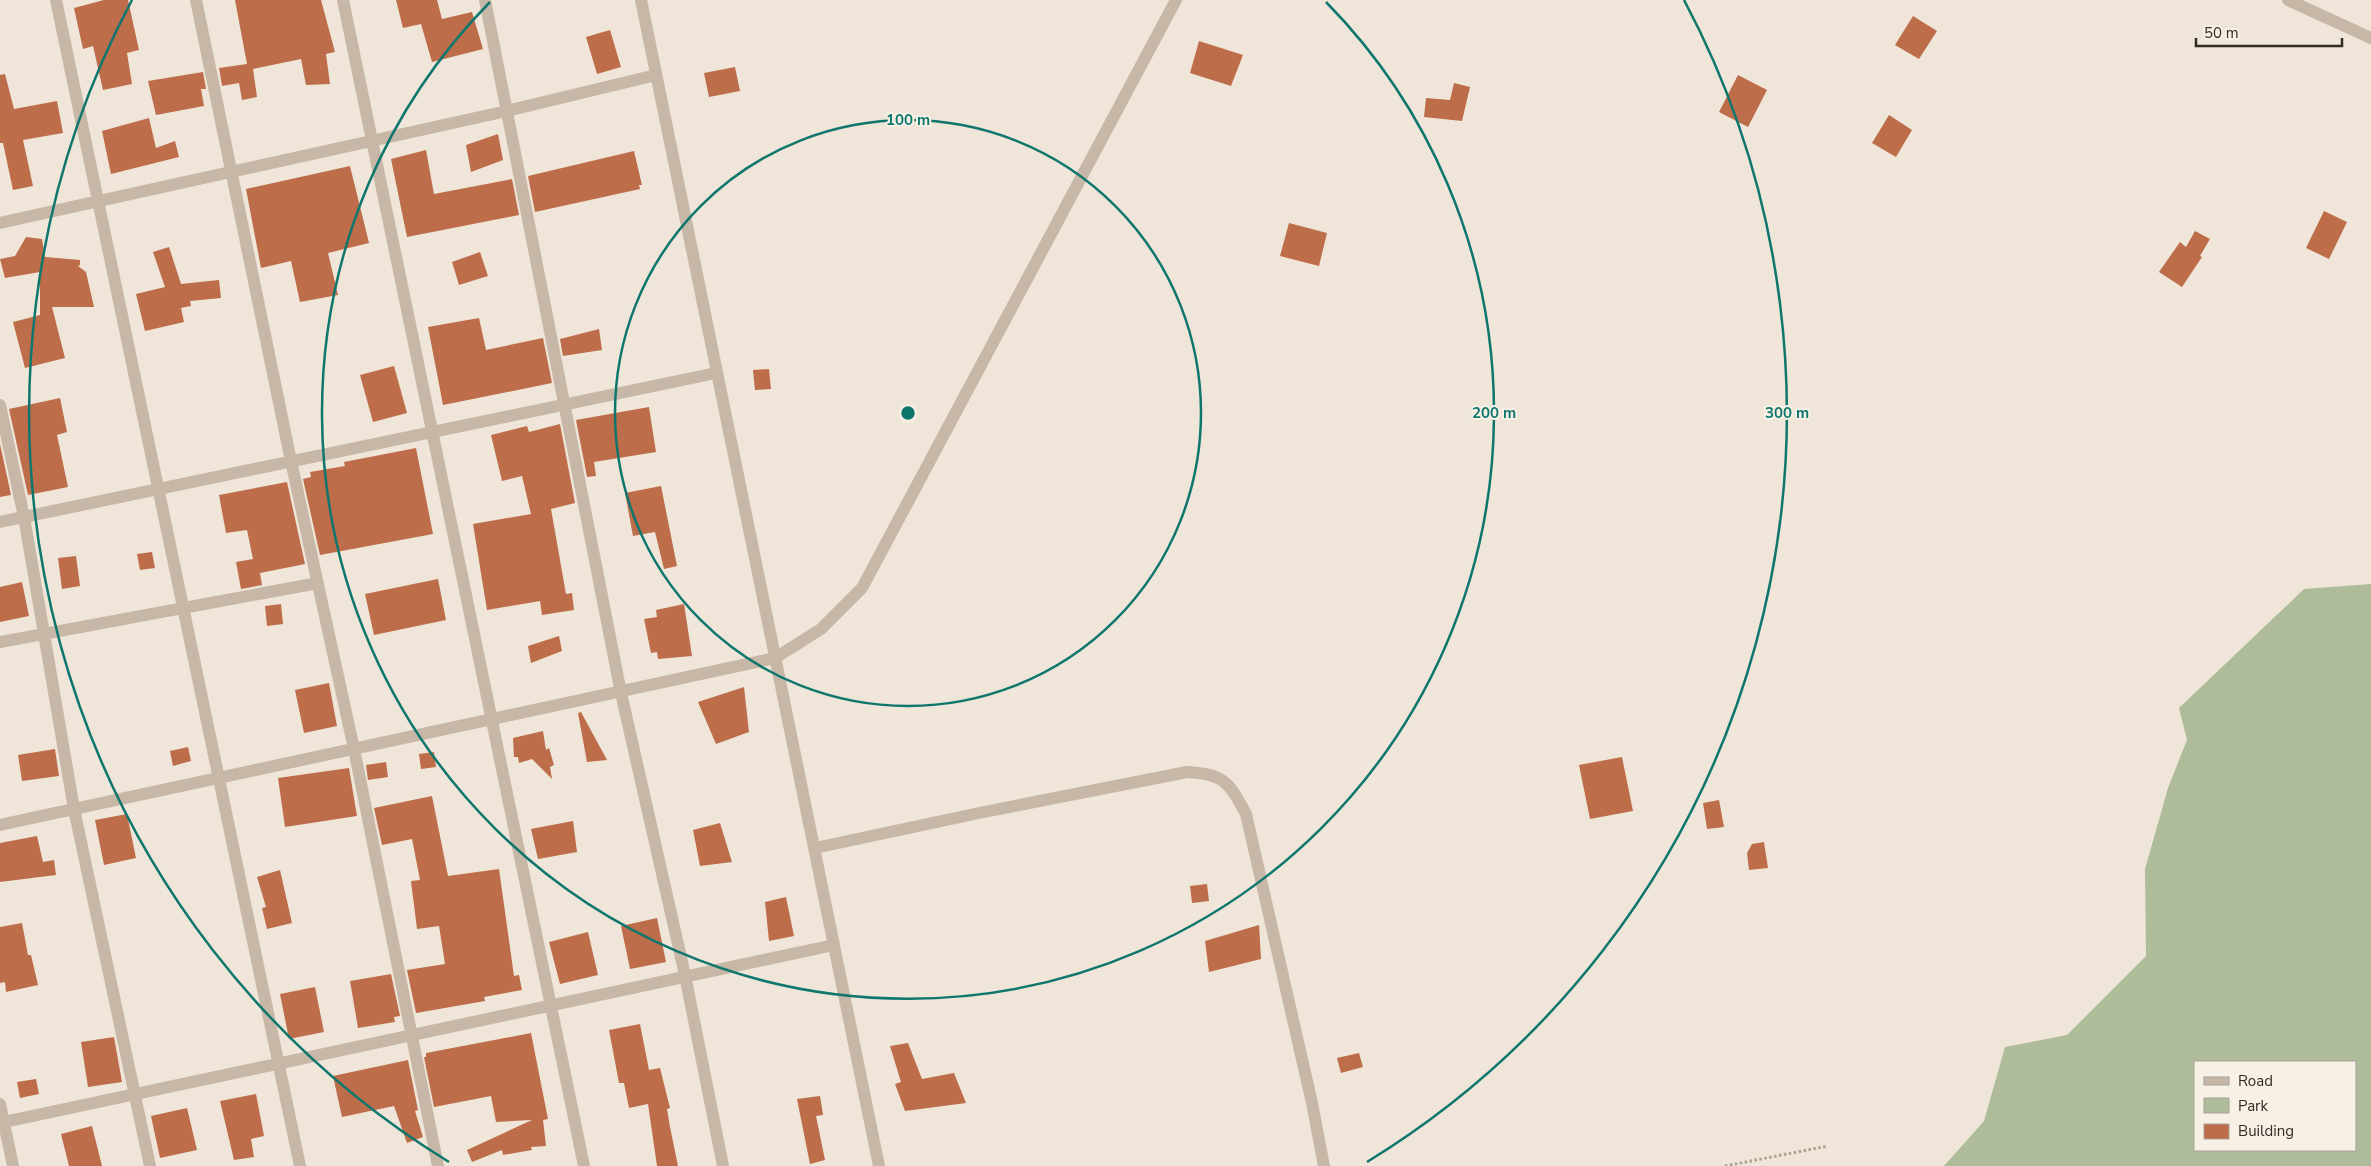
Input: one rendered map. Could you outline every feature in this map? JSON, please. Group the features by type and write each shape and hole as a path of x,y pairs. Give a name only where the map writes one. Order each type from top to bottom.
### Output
{"street":[{"path":"56,0 300,1166"},
{"path":"196,0 291,461 354,749 438,1166"},
{"path":"343,0 584,1166"},
{"path":"485,0 566,403 621,693 685,975 723,1166"},
{"path":"641,0 879,1166"},
{"path":"0,825 621,693 775,658 821,629 862,588 1176,0"},
{"path":"2288,0 2371,38"},
{"path":"0,223 507,111 656,76"},
{"path":"0,522 716,373"},
{"path":"0,405 24,517 74,809 150,1166"},
{"path":"0,642 183,606 318,583"},
{"path":"815,848 978,813 1187,772 1209,773 1222,778 1232,788 1246,814 1324,1166"},
{"path":"2,1123 685,975 834,945"},
{"path":"0,1104 2,1123 13,1166"}],"path":[{"path":"1725,1166 1828,1146"}],"green space":[{"path":"2371,584 2371,1166 1944,1166 1984,1121 2005,1047 2067,1035 2146,956 2145,869 2168,788 2187,740 2179,708 2304,589"}],"building":[{"path":"104,0 128,0 139,50 127,53 132,84 103,90 93,46 83,49 74,8"},
{"path":"235,0 321,0 335,52 326,54 330,84 306,85 301,59 253,69 257,97 242,100 239,83 222,86 219,68 247,64"},
{"path":"396,0 437,0 442,19 472,12 483,49 432,62 421,24 403,28"},
{"path":"1913,16 1937,31 1919,59 1895,45"},
{"path":"610,30 621,67 597,74 586,37"},
{"path":"1199,41 1243,55 1231,86 1190,73"},
{"path":"735,67 740,91 709,97 704,73"},
{"path":"203,72 206,89 201,89 204,106 156,115 148,81"},
{"path":"5,74 14,109 57,101 63,133 23,140 33,186 13,190 3,143 0,143 0,75"},
{"path":"1738,75 1767,90 1748,127 1719,112"},
{"path":"1454,83 1470,87 1462,121 1424,117 1426,98 1450,100"},
{"path":"1889,115 1912,130 1896,157 1872,143"},
{"path":"149,118 156,148 175,141 179,157 111,174 102,131"},
{"path":"498,134 503,160 471,172 466,145"},
{"path":"426,150 434,194 512,179 519,215 407,237 391,159"},
{"path":"634,151 642,185 639,185 640,189 535,212 528,176"},
{"path":"350,166 369,243 328,253 338,295 300,302 291,261 261,268 246,189"},
{"path":"2324,211 2347,222 2329,259 2306,248"},
{"path":"1289,223 1327,233 1319,266 1280,256"},
{"path":"2195,231 2210,239 2200,256 2202,257 2182,287 2159,272 2180,242 2186,247"},
{"path":"26,237 42,239 45,257 80,260 80,265 78,266 86,272 94,307 52,307 65,358 25,368 13,322 40,315 40,272 5,278 0,259 15,256"},
{"path":"169,247 181,284 219,280 221,298 190,301 191,306 181,308 184,322 145,331 136,294 165,287 153,252"},
{"path":"480,252 488,276 459,285 452,262"},
{"path":"479,318 486,350 543,338 552,383 443,405 428,327"},
{"path":"599,329 602,350 563,356 560,339"},
{"path":"394,366 407,413 373,422 360,375"},
{"path":"769,369 771,389 755,390 753,370"},
{"path":"60,398 67,432 57,435 68,487 28,495 9,409"},
{"path":"649,407 656,452 594,462 596,476 587,477 576,420"},
{"path":"560,424 575,503 551,509 566,594 572,593 574,610 542,615 540,601 487,610 473,524 531,514 522,476 502,481 491,435 527,426 529,432"},
{"path":"0,444 11,495 0,497"},
{"path":"416,448 433,534 320,555 303,479 311,477 310,472 345,466 344,462"},
{"path":"287,482 305,564 260,573 262,585 241,589 236,562 253,559 247,530 226,533 219,495"},
{"path":"661,486 677,566 664,569 655,532 633,536 625,493"},
{"path":"152,552 155,568 140,570 137,554"},
{"path":"76,556 80,586 62,589 58,558"},
{"path":"438,579 446,620 374,635 365,594"},
{"path":"22,582 29,616 0,622 0,587"},
{"path":"281,604 283,624 267,626 265,606"},
{"path":"684,604 692,656 658,659 657,652 651,653 644,619 657,617 656,610"},
{"path":"559,636 562,651 531,663 528,646"},
{"path":"329,683 337,726 304,733 295,690"},
{"path":"744,687 749,732 716,744 698,702"},
{"path":"581,712 607,760 587,762 578,713"},
{"path":"543,731 546,750 549,748 554,765 550,767 552,779 532,759 519,763 518,757 514,757 513,738"},
{"path":"188,747 191,761 173,766 170,751"},
{"path":"55,749 59,776 22,781 18,755"},
{"path":"434,752 436,767 421,769 419,754"},
{"path":"1622,757 1633,811 1590,819 1579,765"},
{"path":"386,762 388,777 368,780 366,765"},
{"path":"349,768 357,816 285,827 278,778"},
{"path":"432,796 448,876 499,869 514,976 519,975 522,990 484,997 485,1001 416,1013 407,970 445,964 439,926 417,929 411,881 420,880 412,839 382,845 374,808"},
{"path":"1719,800 1724,827 1707,829 1703,803"},
{"path":"127,814 136,858 104,865 95,820"},
{"path":"573,821 577,852 538,859 531,829"},
{"path":"720,823 732,862 700,866 693,830"},
{"path":"37,836 43,862 54,860 56,875 0,882 0,843"},
{"path":"1764,842 1768,868 1749,870 1747,853 1752,844"},
{"path":"280,870 292,923 267,929 262,908 266,907 257,877"},
{"path":"1207,884 1209,901 1192,903 1190,886"},
{"path":"786,897 794,936 769,941 765,902"},
{"path":"657,918 666,962 630,969 621,926"},
{"path":"22,923 28,955 31,955 38,985 6,992 5,982 0,983 0,927"},
{"path":"1259,925 1261,959 1209,972 1205,941"},
{"path":"588,932 598,975 560,984 549,942"},
{"path":"391,974 400,1016 394,1017 395,1022 358,1028 350,981"},
{"path":"315,987 324,1032 289,1039 280,994"},
{"path":"640,1024 649,1070 660,1068 670,1108 667,1109 678,1166 657,1166 648,1104 629,1108 624,1083 619,1083 609,1030"},
{"path":"531,1033 548,1119 543,1120 546,1146 531,1147 532,1150 503,1155 502,1150 472,1162 467,1150 532,1120 496,1122 491,1096 434,1107 424,1057 426,1057 426,1053"},
{"path":"114,1037 122,1082 88,1087 81,1042"},
{"path":"908,1043 922,1079 954,1073 966,1103 905,1111 895,1084 901,1082 890,1046"},
{"path":"1359,1053 1363,1067 1341,1073 1337,1058"},
{"path":"408,1060 418,1110 415,1111 423,1137 407,1143 394,1106 342,1117 333,1076"},
{"path":"36,1079 39,1094 20,1098 17,1082"},
{"path":"256,1094 264,1136 251,1139 254,1157 234,1160 220,1101"},
{"path":"820,1096 823,1115 816,1116 825,1160 810,1164 797,1099"},
{"path":"187,1108 197,1150 160,1158 151,1116"},
{"path":"92,1126 102,1166 69,1166 61,1134"}]}
